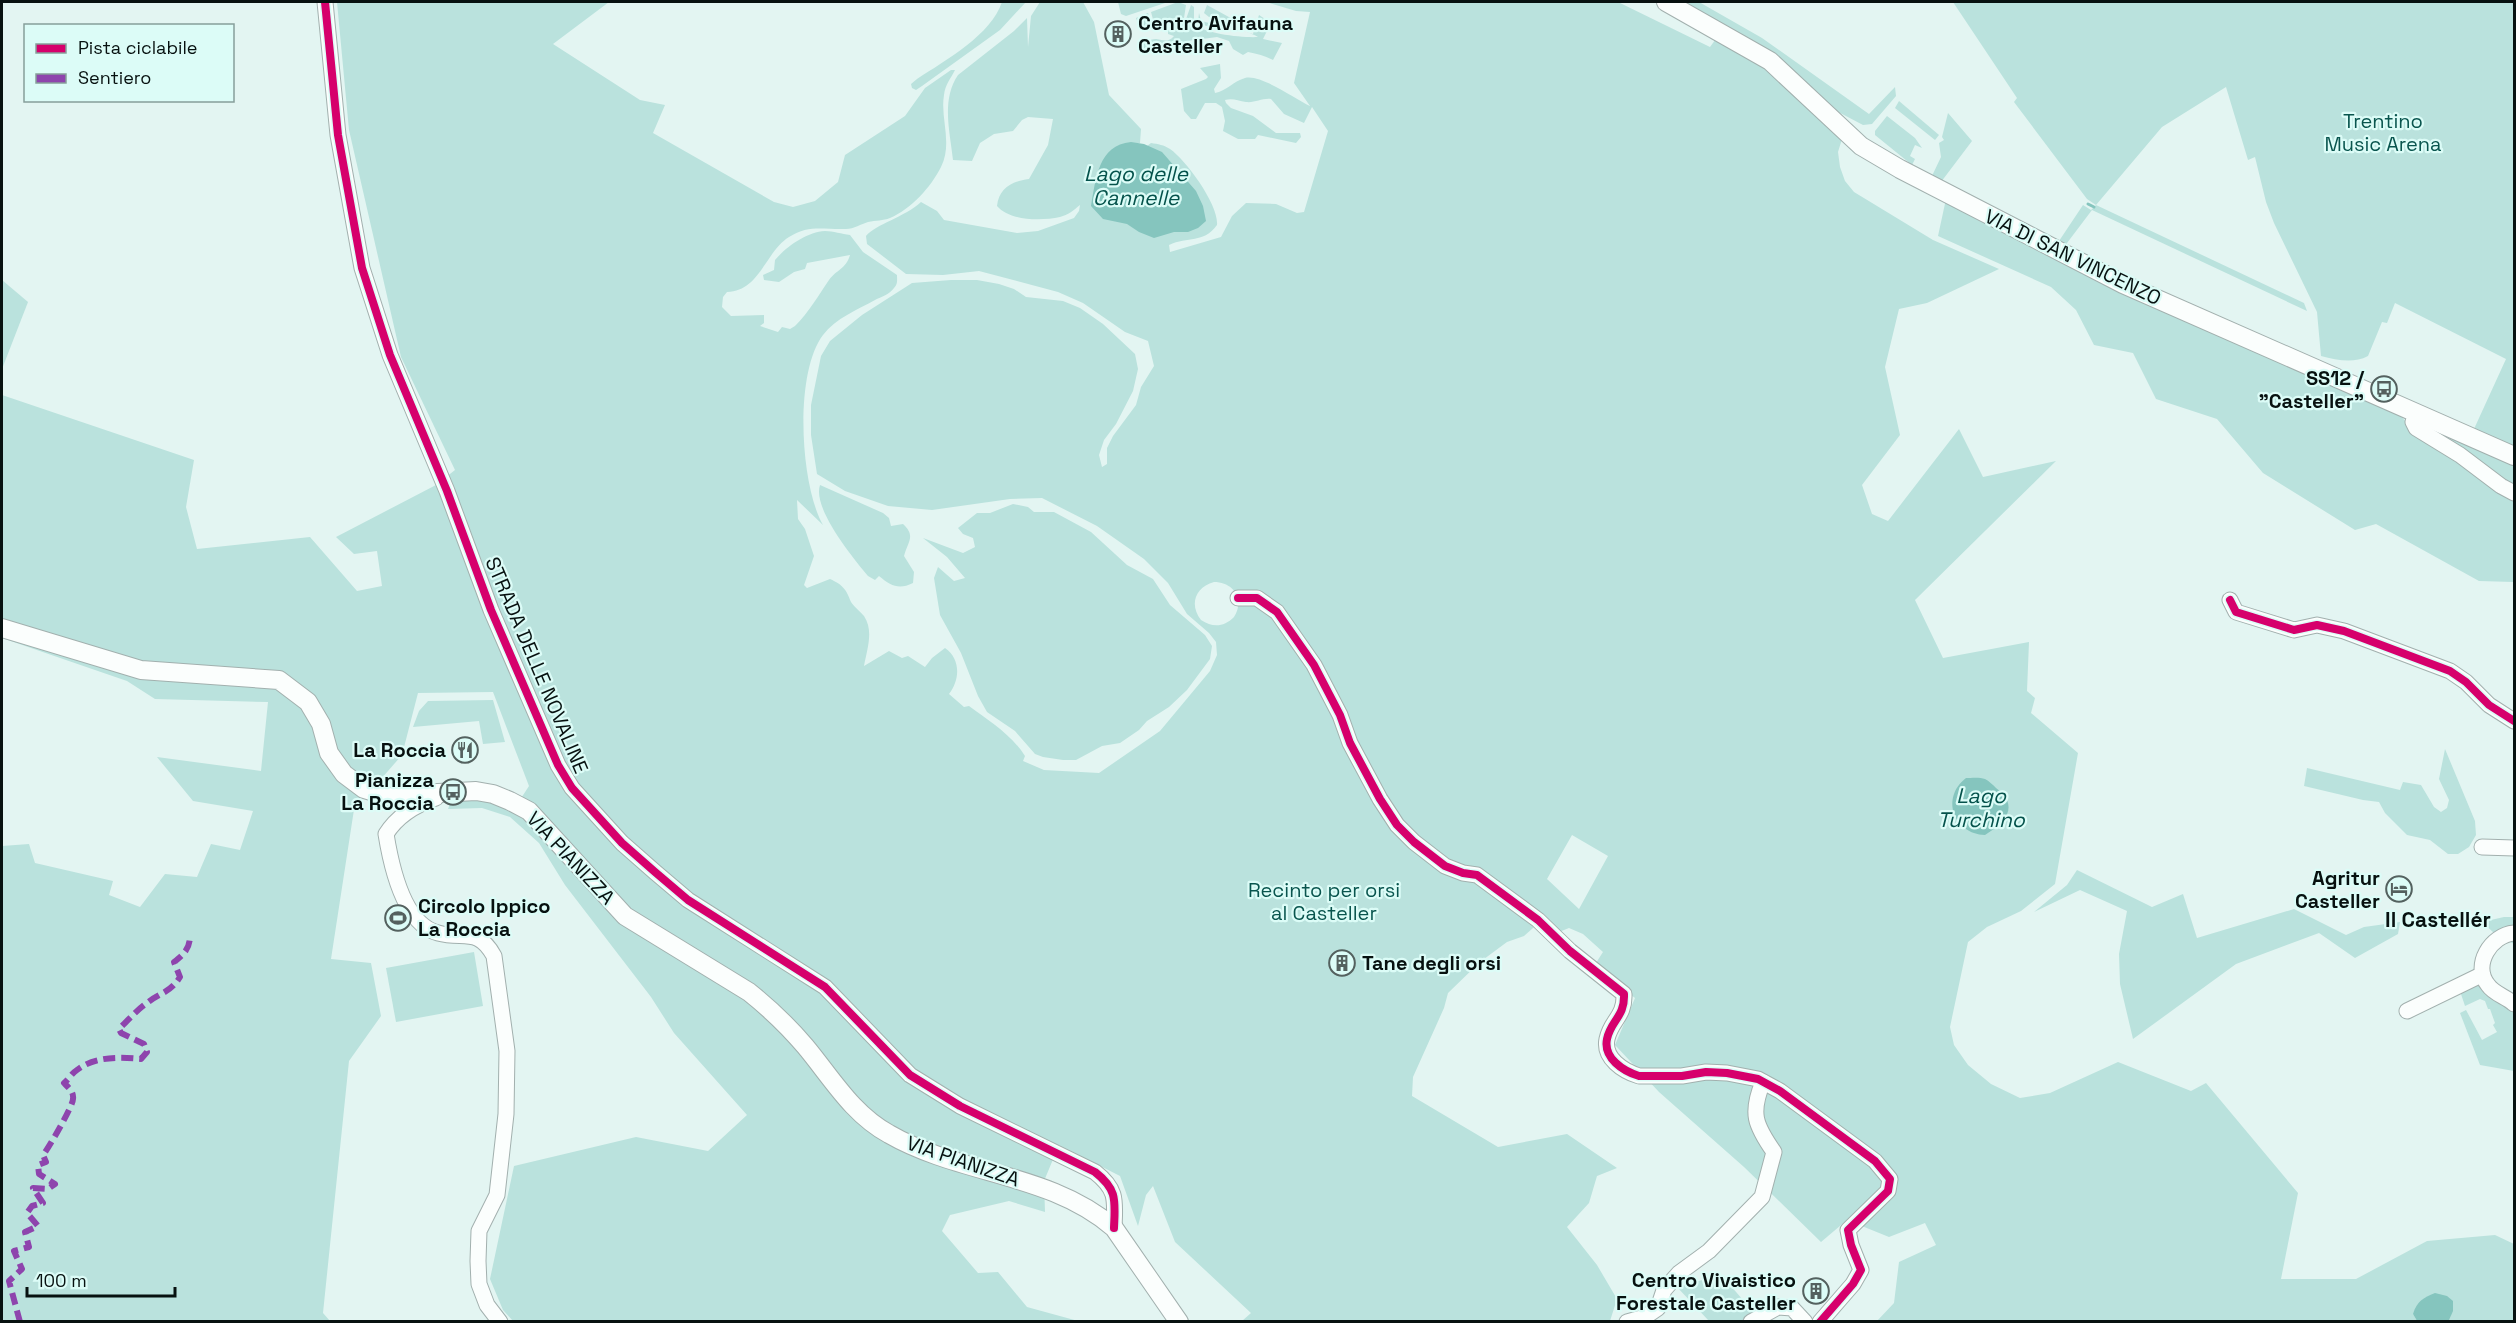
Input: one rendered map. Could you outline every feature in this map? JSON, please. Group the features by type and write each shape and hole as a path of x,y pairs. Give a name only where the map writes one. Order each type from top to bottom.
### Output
{"main road":[{"name":"VIA DI SAN VINCENZO","path":"1666,2 1770,62 1862,146 1900,169 2123,284 2514,456"},
{"path":"2,627 141,670 279,680 308,702 321,724 329,753 344,774 364,789 394,798 449,793"},
{"name":"VIA PIANIZZA","path":"449,793 476,791 493,794 529,811 626,916 749,992 766,1005 804,1045 848,1100 887,1134 922,1151 1064,1196 1083,1205 1114,1228 1179,1322"}],"street":[{"name":"STRADA DELLE NOVALINE","path":"325,2 338,135 362,268 390,356 447,491 492,610 558,765 572,788 622,843 688,900 825,987 910,1075 960,1106 1095,1172 1109,1182 1115,1197 1114,1228"},
{"path":"2416,413 2413,422 2416,428 2460,455 2514,493"},
{"path":"1238,598 1257,598 1277,612 1314,665 1340,715 1350,743 1380,799 1397,825 1414,842 1445,866 1463,873 1477,875 1538,920 1570,951 1624,994 1624,1007 1607,1040 1609,1056 1626,1072 1646,1076 1727,1073 1763,1082 1780,1091 1875,1161 1890,1179 1888,1191 1848,1230 1861,1270 1853,1284 1820,1322"},
{"path":"2230,600 2236,612 2294,630 2317,625 2344,631 2450,671 2466,682 2489,705 2514,721"},
{"name":"VIA PIANIZZA","path":"449,793 420,804 395,820 386,834 393,871 409,911 420,922 437,933 474,936 487,943 494,956 507,1051 506,1114 497,1195 479,1231 477,1261 479,1284 487,1305 500,1322"},
{"path":"2482,847 2514,848"},
{"path":"2514,933 2494,941 2483,957 2481,975 2489,987 2514,1004"},
{"path":"2407,1011 2481,975"},
{"path":"1627,1322 1645,1317 1658,1308 1664,1290 1678,1273 1708,1251 1762,1197 1774,1152 1755,1119 1756,1101 1763,1082"},
{"path":"1751,1322 1778,1307 1792,1308 1805,1322"}],"green space":[{"name":"Recinto per orsi al Casteller","path":"337,2 609,2 553,44 640,100 665,105 653,133 774,202 793,207 815,201 838,182 845,155 905,116 925,88 951,70 955,70 944,95 946,149 944,158 937,175 920,197 898,214 887,219 868,222 849,229 817,228 796,233 781,244 747,285 727,292 723,297 722,307 731,316 764,315 764,323 760,326 778,332 782,327 790,329 795,326 850,255 807,263 805,269 794,272 779,282 764,280 763,275 774,270 775,260 791,245 818,232 828,231 850,235 863,252 897,275 897,283 892,290 834,324 823,335 814,352 804,401 805,457 815,507 823,525 797,500 798,519 805,529 814,556 804,585 807,588 830,579 846,591 852,604 864,616 869,628 864,666 889,651 902,658 908,656 925,667 945,648 954,658 957,670 953,688 949,694 964,707 969,706 992,722 1007,735 1025,756 1023,761 1044,770 1099,773 1160,731 1210,671 1217,655 1216,642 1187,614 1168,583 1144,559 1097,526 1042,498 1010,499 932,510 888,506 845,491 817,474 811,435 811,405 821,356 830,341 862,315 912,283 977,280 1014,289 1026,297 1063,301 1080,308 1103,324 1135,354 1138,369 1133,391 1116,424 1104,440 1099,455 1102,467 1107,464 1107,448 1113,436 1136,405 1141,387 1154,366 1148,341 1125,332 1083,303 1058,292 979,271 943,275 906,274 867,244 866,236 871,232 921,202 937,211 944,220 1017,233 1038,231 1074,218 1079,211 1080,205 1063,216 1026,219 1010,215 997,206 1000,194 1007,186 1029,179 1048,145 1053,119 1028,117 1022,120 1013,131 994,134 980,143 972,161 953,160 948,105 958,75 1027,18 1028,47 1031,16 1040,2 1083,2 1094,22 1109,95 1141,129 1140,143 1118,149 1147,146 1151,143 1168,148 1192,173 1213,206 1217,225 1212,231 1201,237 1169,245 1170,252 1221,237 1232,216 1246,203 1276,204 1297,213 1304,212 1328,131 1312,107 1304,123 1284,114 1271,99 1249,102 1225,100 1231,108 1253,116 1276,133 1300,133 1301,137 1296,143 1258,135 1255,139 1238,139 1223,131 1225,121 1222,107 1216,103 1205,103 1196,119 1191,119 1184,111 1181,89 1208,77 1200,68 1220,64 1221,78 1214,89 1215,93 1241,79 1252,78 1269,83 1310,106 1294,83 1310,12 1296,11 1266,2 1618,2 1710,47 1718,36 1745,50 1842,139 1838,152 1840,167 1845,181 1854,192 1933,240 1999,269 1927,303 1899,309 1885,367 1900,435 1862,485 1872,514 1888,521 1959,429 1983,477 2056,461 1915,600 1943,658 2029,642 2027,691 2035,698 2031,713 2078,753 2055,884 2021,911 1987,927 1968,942 1950,1027 1954,1045 1968,1065 1991,1084 2020,1098 2050,1093 2118,1062 2191,1091 2206,1083 2298,1193 2281,1279 2356,1279 2427,1241 2495,1235 2514,1244 2514,1321 2447,1321 2449,1320 2413,1314 2417,1321 1877,1321 1894,1303 1899,1262 1936,1245 1925,1223 1889,1237 1847,1220 1821,1242 1744,1167 1659,1092 1615,1045 1635,998 1594,966 1603,952 1583,934 1569,928 1559,932 1542,920 1524,936 1507,942 1480,962 1448,993 1444,1008 1413,1077 1412,1096 1498,1147 1567,1134 1617,1168 1597,1176 1589,1203 1567,1227 1597,1265 1617,1299 1610,1321 1242,1321 1251,1313 1175,1242 1153,1186 1146,1195 1138,1226 1120,1176 1059,1145 1044,1181 1045,1212 1009,1201 950,1215 942,1231 978,1273 998,1272 1027,1307 1078,1321 513,1321 503,1310 490,1279 514,1166 636,1137 708,1151 747,1115 674,1033 651,997 565,885 539,843 510,817 482,808 448,809 452,798 477,796 516,806 529,786 493,692 418,693 402,755 355,803 331,959 371,963 381,1016 349,1061 323,1313 330,1321 2,1321 2,846 29,844 35,863 113,881 109,895 140,907 165,874 197,877 211,844 240,850 253,811 193,801 157,757 261,771 268,702 155,699 127,681 2,638 2,395 194,460 186,507 197,549 310,537 357,591 382,586 377,551 354,554 336,537 436,485 455,470 401,357 349,130","holes":["1214,582 1227,585 1238,598 1234,617 1218,625 1201,620 1195,608 1198,592 1207,584","1572,835 1608,856 1579,909 1547,879"]},
{"path":"1002,2 1026,2 1000,30 916,90 912,88 911,84 917,79 978,36 996,14"},
{"path":"1118,2 1168,2 1126,16 1121,14"},
{"path":"1178,2 1186,5 1184,18 1161,26 1159,21 1154,23 1151,12"},
{"path":"1677,2 1699,2 1762,38 1869,114 1895,87 1896,96 1872,124 1863,125 1825,105"},
{"name":"Trentino Music Arena","path":"1953,2 2514,2 2514,447 2474,429 2506,359 2395,303 2387,323 2382,322 2368,356 2351,361 2321,356 2317,312 2274,223 2266,202 2255,157 2248,160 2226,87 2162,127 2096,205 2087,199 2014,102 2017,98"},
{"path":"1191,5 1194,7 1194,24 1206,30 1234,36 1258,37 1245,32 1253,34 1259,15 1271,23 1263,39 1282,43 1273,60 1248,52 1243,55 1233,49 1229,41 1217,37 1187,41 1175,47 1151,46 1142,49 1137,46 1154,39 1170,40 1174,36 1168,34 1168,29 1185,22"},
{"path":"1207,5 1247,27 1209,17 1204,13"},
{"path":"1148,13 1152,24 1140,29 1136,18"},
{"path":"1199,13 1201,21 1245,32 1205,25 1198,22"},
{"path":"1899,101 1939,135 1935,140 1895,108"},
{"path":"1948,113 1972,141 1941,182 1931,178 1941,157 1939,143 1944,140 1942,137"},
{"path":"1887,116 1915,138 1922,148 1915,145 1910,156 1915,159 1912,165 1875,135 1875,131"},
{"path":"1946,199 2397,411 2414,432 2514,497 2514,582 2479,581 2376,524 2355,530 2263,473 2217,419 2156,399 2133,353 2094,345 2076,310 2051,287 1938,236"},
{"path":"2083,205 2091,210 2096,205 2304,303 2307,311 2092,210 2064,247 2057,244"},
{"path":"2,280 28,302 2,369"},
{"path":"2425,423 2514,462 2514,488 2440,437"},
{"path":"820,485 883,513 889,518 891,526 903,524 907,528 910,535 904,556 914,572 913,583 899,586 879,576 875,580 868,576 844,545 828,519 819,495"},
{"path":"1013,504 1028,507 1034,512 1054,512 1091,532 1127,565 1153,579 1170,605 1205,635 1212,646 1210,659 1187,690 1169,707 1120,743 1102,746 1076,760 1063,760 1035,754 1015,731 987,712 961,653 940,615 934,578 938,567 954,581 965,578 947,557 923,538 963,553 975,547 973,538 963,534 958,528 977,513 990,513"},
{"path":"493,700 505,742 483,744 479,721 413,727 419,711 428,701"},
{"path":"2445,749 2475,821 2476,835 2469,847 2458,854 2448,854 2430,840 2407,835 2385,813 2379,802 2304,786 2307,768 2400,790 2403,782 2421,785 2434,807 2441,812 2447,808 2449,800 2439,779"},
{"path":"2077,870 2152,907 2183,894 2197,938 2294,909 2346,935 2364,927 2400,922 2398,934 2355,958 2319,933 2236,964 2133,1039 2120,984 2119,954 2127,911 2080,890 2034,912 2067,885"},
{"path":"2514,917 2514,944 2494,933 2482,922"},
{"path":"474,952 483,1006 396,1022 386,968"},
{"path":"2479,982 2514,1011 2514,1071 2480,1065 2460,1013 2466,1010 2482,1040 2497,1032 2485,1001 2480,999 2465,1006 2460,991"},
{"path":"1713,1277 1724,1278 1761,1321 1709,1321 1677,1287"}],"water":[{"name":"Lago delle Cannelle","path":"1131,142 1144,144 1162,152 1196,191 1203,206 1206,221 1198,228 1154,238 1127,224 1103,219 1091,206 1097,175 1105,156 1112,149"},
{"name":"Lago Turchino","path":"1966,778 1985,779 1991,783 2003,795 2009,807 1999,825 1985,835 1965,828 1954,814 1952,805 1954,795 1958,786"},
{"path":"2435,1293 2447,1296 2453,1301 2453,1311 2449,1320 2417,1321 2413,1314 2416,1306 2424,1298"}],"waterway":[{"path":"2088,204 2094,207"}],"marked path":[{"path":"20,1322 9,1281 22,1269 14,1251 29,1247 25,1232 38,1226 27,1213 32,1206 43,1203 33,1188 48,1189 55,1184 39,1174 38,1165 46,1162 43,1155 72,1103 72,1092 64,1083 75,1071 92,1062 116,1058 141,1059 147,1052 144,1044 121,1033 119,1029 143,1006 169,989 180,977 174,962 186,951 190,935"}],"cycle path":[{"path":"325,2 338,135 362,268 390,355 447,491 491,610 558,765 572,788 622,843 688,900 825,987 910,1075 960,1106 1095,1172 1108,1185 1114,1197 1114,1228"},
{"path":"1238,598 1257,598 1277,612 1314,665 1340,715 1350,743 1380,799 1397,825 1414,842 1445,866 1463,873 1477,875 1538,920 1570,951 1624,994 1622,1008 1607,1039 1608,1052 1616,1063 1639,1076 1682,1076 1706,1072 1727,1073 1758,1079 1780,1091 1875,1161 1890,1179 1888,1191 1848,1230 1861,1270 1853,1284 1820,1322"},
{"path":"2230,600 2236,612 2294,630 2317,625 2344,631 2450,671 2466,682 2489,705 2514,721"}],"place":[{"name":"Centro Avifauna Casteller","path":"1118,34"},
{"name":"SS12 / \"Casteller\"","path":"2384,389"},
{"name":"La Roccia","path":"465,750"},
{"name":"Pianizza La Roccia","path":"453,792"},
{"name":"Agritur Casteller","path":"2399,889"},
{"name":"Circolo Ippico La Roccia","path":"398,918"},
{"name":"Tane degli orsi","path":"1342,963"},
{"name":"Centro Vivaistico Forestale Casteller","path":"1816,1291"}],"district":[{"name":"Il Castellér","path":"2438,919"}]}
